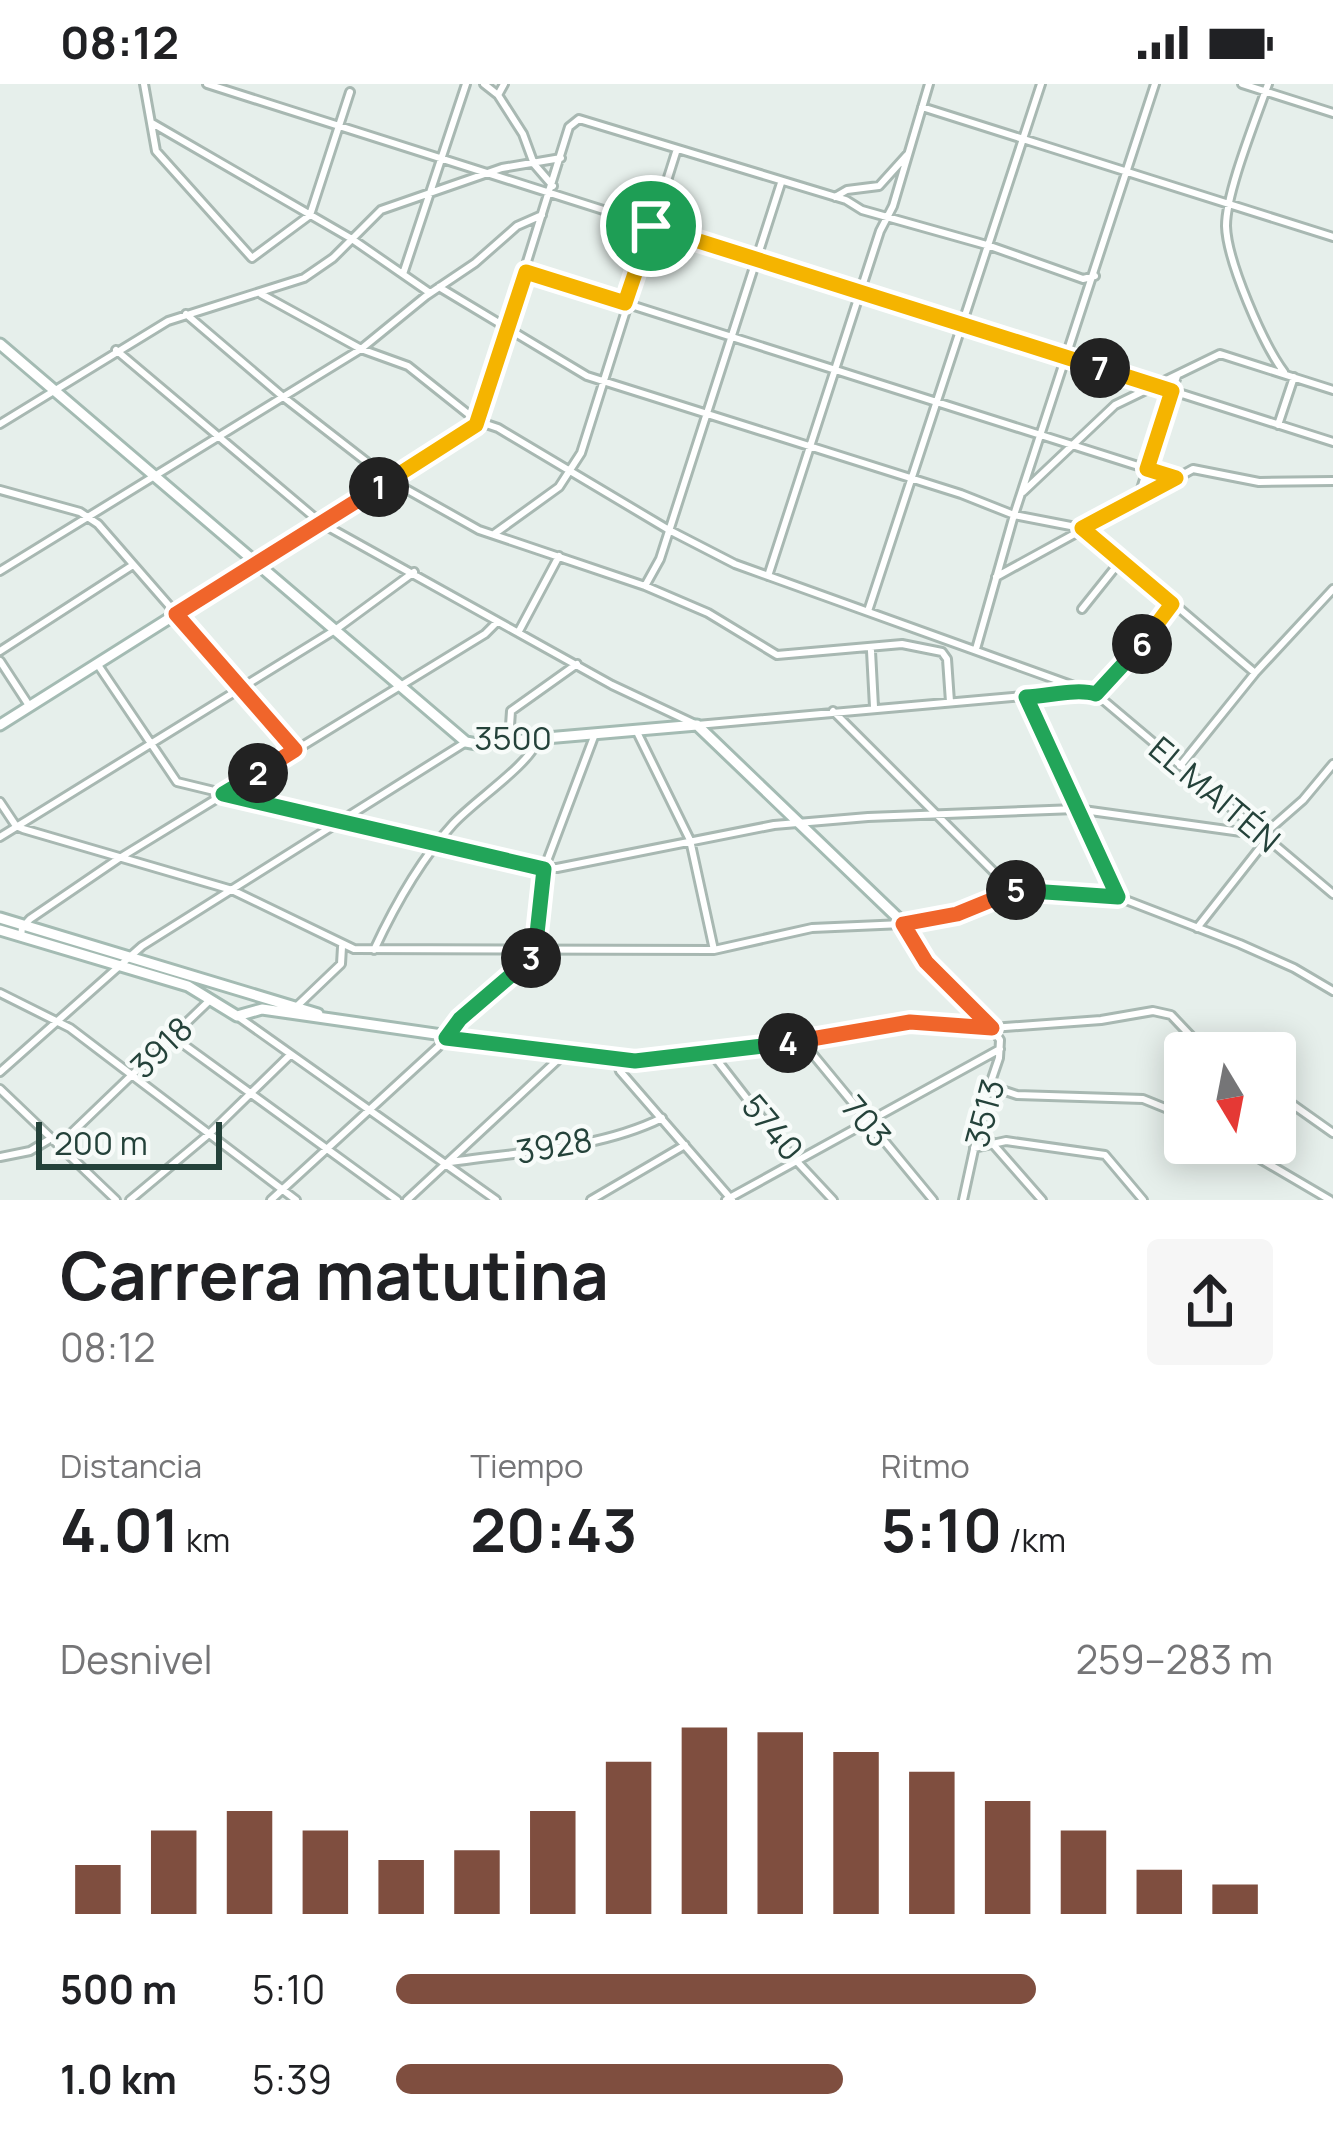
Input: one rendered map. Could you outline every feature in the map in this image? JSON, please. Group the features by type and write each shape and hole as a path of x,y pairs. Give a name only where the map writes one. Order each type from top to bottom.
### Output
{"street":[{"path":"144,84 156,152 252,258 310,215 350,92"},
{"path":"207,84 552,189 651,226 1333,442"},
{"path":"403,274 466,84"},
{"path":"484,84 498,95 552,189"},
{"path":"498,95 504,84"},
{"path":"768,578 929,84"},
{"path":"868,611 1041,84"},
{"path":"976,649 1014,515 1155,84"},
{"path":"1241,84 1267,88 1333,113"},
{"path":"1267,88 1229,205 1226,233 1265,344 1290,376"},
{"path":"922,107 1333,237"},
{"path":"0,725 471,430 572,122 587,119 1083,279 1095,276"},
{"path":"150,121 352,239 430,293"},
{"path":"492,535 559,487 581,453 677,149"},
{"path":"834,197 847,190 879,186 910,152"},
{"path":"0,424 116,350 186,314 304,278 381,210 490,172 561,158"},
{"path":"646,586 669,530 781,183"},
{"path":"0,571 361,349 517,226 544,215"},
{"path":"526,272 1176,478"},
{"path":"439,287 601,381 961,494 1014,515 1082,528 1255,674"},
{"path":"261,294 361,349 408,366 477,421 497,428 669,530 768,578 1083,690"},
{"path":"186,314 390,480 492,535 646,586 708,613 777,656 911,644 946,655 950,702"},
{"name":"3500","path":"0,344 466,742 509,742 1083,690 1096,694"},
{"path":"116,350 321,523 611,685 697,725 903,924 926,962 992,1028"},
{"path":"1022,493 1115,405 1220,353 1333,390"},
{"path":"1138,499 1178,374"},
{"path":"1278,424 1290,376"},
{"path":"996,577 1199,469 1259,482 1333,481"},
{"path":"0,490 88,516 295,750"},
{"path":"520,631 559,556"},
{"path":"1082,609 1122,560"},
{"path":"0,651 133,565"},
{"path":"0,837 334,630 414,572"},
{"path":"1180,766 1333,589"},
{"path":"1096,694 1172,604"},
{"path":"23,930 118,859 485,634 497,622"},
{"path":"911,644 916,630"},
{"path":"871,649 874,707"},
{"path":"0,661 30,707"},
{"path":"97,664 177,782 544,869 800,822 1076,809 1265,837"},
{"path":"509,742 511,711 578,664"},
{"name":"EL MAITÉN","path":"1096,694 1333,894"},
{"path":"1026,697 1118,897"},
{"path":"833,710 1012,890"},
{"path":"636,730 690,840 714,950"},
{"path":"271,1200 534,952 544,869 595,734"},
{"path":"374,950 435,844 486,790 530,754 538,739"},
{"path":"0,1072 130,955 466,742"},
{"path":"1197,928 1265,837 1333,764"},
{"path":"0,802 16,826 232,890 342,947 714,950 812,928 903,924 957,914 1012,890 1118,897 1294,968 1332,990"},
{"path":"0,918 243,1014 253,1028 496,1200"},
{"path":"0,930 23,930 130,955 358,1025"},
{"path":"296,1007 341,964 342,947"},
{"path":"240,989 243,1014"},
{"path":"0,993 58,1021 296,1200"},
{"name":"3918","path":"58,1146 212,998"},
{"path":"243,1014 262,1009 564,1054 652,1061 910,1022 992,1028 1154,1011 1171,1015 1187,1032"},
{"name":"3513","path":"963,1200 1000,1049 992,1028"},
{"path":"172,1036 397,1200"},
{"name":"703","path":"801,1040 933,1200"},
{"path":"616,1060 620,1071 729,1199 1000,1049"},
{"path":"407,1200 564,1054"},
{"name":"5740","path":"713,1054 833,1200"},
{"path":"130,1200 209,1134 290,1055"},
{"path":"990,1086 1006,1094 1143,1099 1164,1108"},
{"path":"0,1089 116,1200"},
{"path":"1296,1107 1333,1133"},
{"name":"3928","path":"444,1163 585,1141 638,1129 662,1118"},
{"path":"978,1127 1042,1200"},
{"path":"0,1157 30,1151 50,1139"},
{"path":"974,1148 992,1141 1105,1155 1143,1200"},
{"path":"591,1200 685,1145"},
{"path":"1269,1164 1330,1200"}],"route":[{"path":"651,226 1172,391 1147,469 1176,478 1082,528 1172,604 1104,690 1026,697 1118,897 1012,890 957,914 903,924 926,962 992,1028 910,1022 652,1061 446,1038 460,1019 531,958 544,869 223,794 295,750 176,614 471,430 526,272 625,303 651,226"}]}
